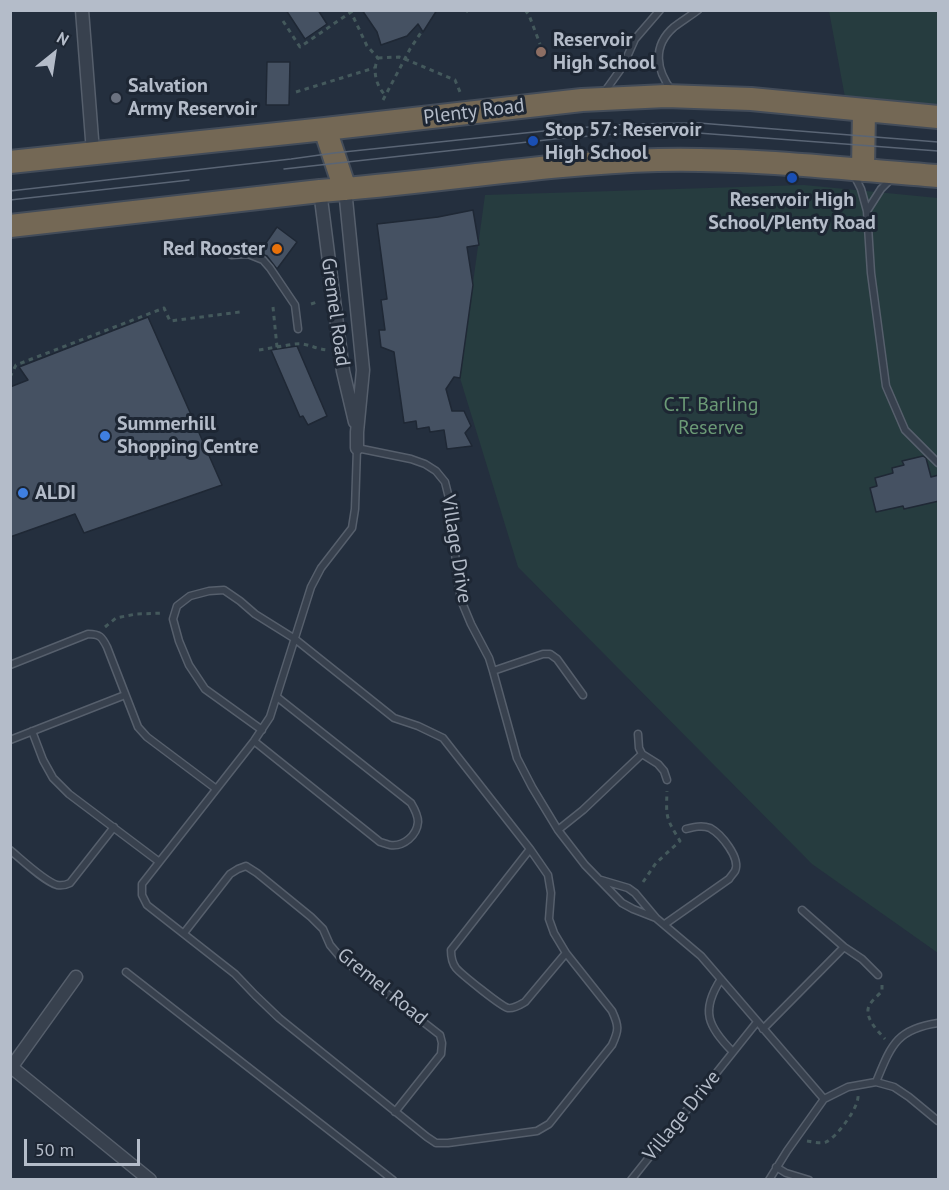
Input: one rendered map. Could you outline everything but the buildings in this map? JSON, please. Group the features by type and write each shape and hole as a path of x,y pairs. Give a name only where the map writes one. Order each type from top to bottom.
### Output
{"highway":[{"name":"Plenty Road","path":"10,162 599,99 676,96 751,99 939,117"},
{"path":"857,170 864,110"},
{"path":"325,129 345,189"},
{"path":"320,191 325,129"},
{"path":"10,226 584,164 660,160 743,161 939,176"}],"street":[{"path":"82,10 93,152"},
{"name":"Gremel Road","path":"345,189 363,370 357,448"},
{"name":"Gremel Road","path":"320,191 343,371 357,432"},
{"path":"76,977 11,1068 150,1179"}],"lane":[{"path":"599,99 618,73 639,34 660,10"},
{"path":"676,96 661,75 660,47 673,28 698,10"},
{"path":"857,170 867,211 871,273 886,386 905,430 939,463"},
{"path":"867,211 895,173"},
{"path":"231,255 248,254 263,261 270,268 295,305 298,329"},
{"name":"Gremel Road","path":"175,613 177,606 190,596 224,590 255,614 295,639 394,718 443,738 530,849 548,875 551,893 549,919 554,933 566,953 612,1011 617,1021 618,1032 612,1045 549,1124 537,1131 436,1143 279,1018 235,974 147,905 142,895 142,884 158,861 254,741 270,717 277,697 295,639 311,586 321,568 352,528 355,509 357,448"},
{"name":"Village Drive","path":"357,448 425,464 436,471 445,482 454,518 456,565 461,600 489,658 516,758 558,830 585,866 622,903 665,924 701,956 824,1100"},
{"path":"175,613 173,619 179,641 189,665 205,689 262,729"},
{"path":"10,664 88,634 96,634 103,639 107,647 138,727 147,737 215,788"},
{"path":"493,671 543,654 550,654 557,659 583,695"},
{"path":"10,740 125,695"},
{"path":"254,741 380,842 390,845 399,844 408,841 414,833 418,822 416,811 411,803 277,697"},
{"path":"32,731 53,778 69,794 158,861"},
{"path":"638,734 642,754 658,764 668,780"},
{"path":"558,830 583,810 642,754"},
{"path":"665,924 729,879 735,871 736,863 731,850 720,836 709,828 698,826 686,829"},
{"path":"10,850 46,880 57,885 64,885 74,878 114,827"},
{"path":"530,849 451,950 455,968 499,1003 508,1008 516,1007 525,1002 566,953"},
{"name":"Gremel Road","path":"184,933 230,874 246,866 311,917 323,929 330,945 341,958 440,1035 441,1054 395,1112"},
{"name":"Village Drive","path":"598,879 635,892 656,918"},
{"path":"802,910 844,947 862,958 878,975"},
{"path":"763,1029 844,947"},
{"path":"126,972 393,1179"},
{"name":"Village Drive","path":"720,979 713,990 708,1014 713,1029 733,1052"},
{"name":"Village Drive","path":"631,1179 757,1022"},
{"path":"876,1082 895,1042 907,1032 926,1024 939,1023"},
{"path":"769,1179 824,1100 848,1087 876,1082 894,1087 939,1121"},
{"path":"776,1167 786,1173 809,1179"}],"path":[{"path":"525,10 540,44"},
{"path":"284,21 300,47 350,11 367,46 378,58"},
{"path":"382,100 422,31"},
{"path":"378,58 399,57 455,80 460,92"},
{"path":"378,58 374,70 381,91 386,96"},
{"path":"296,92 374,68"},
{"path":"311,304 317,302"},
{"path":"10,377 16,365 164,306 170,321 240,312"},
{"path":"273,307 277,347"},
{"path":"258,350 305,344 317,349 340,350"},
{"path":"96,634 116,618 136,614 175,613"},
{"path":"643,882 656,863 680,841 666,814 668,780"},
{"path":"878,975 882,991 870,1005 868,1015 873,1025 892,1047"},
{"path":"795,1140 827,1142 854,1111 859,1100 856,1085"}],"green space":[{"path":"829,11 938,11 938,116 847,108"},
{"name":"C.T. Barling Reserve","path":"804,185 938,198 938,953 812,864 518,567 460,378 485,195"}],"tram line":[{"path":"10,191 334,153 629,124 699,123 938,142"},
{"path":"284,169 564,138 630,133 698,133 938,151"},
{"path":"10,200 189,180"}],"place":[{"name":"Reservoir High School","path":"541,52"},
{"name":"Salvation Army Reservoir","path":"116,98"},
{"name":"Stop 57: Reservoir High School","path":"533,141"},
{"name":"Reservoir High School/Plenty Road","path":"792,178"},
{"name":"Red Rooster","path":"277,249"},
{"name":"Summerhill Shopping Centre","path":"105,436"},
{"name":"ALDI","path":"23,493"}]}
